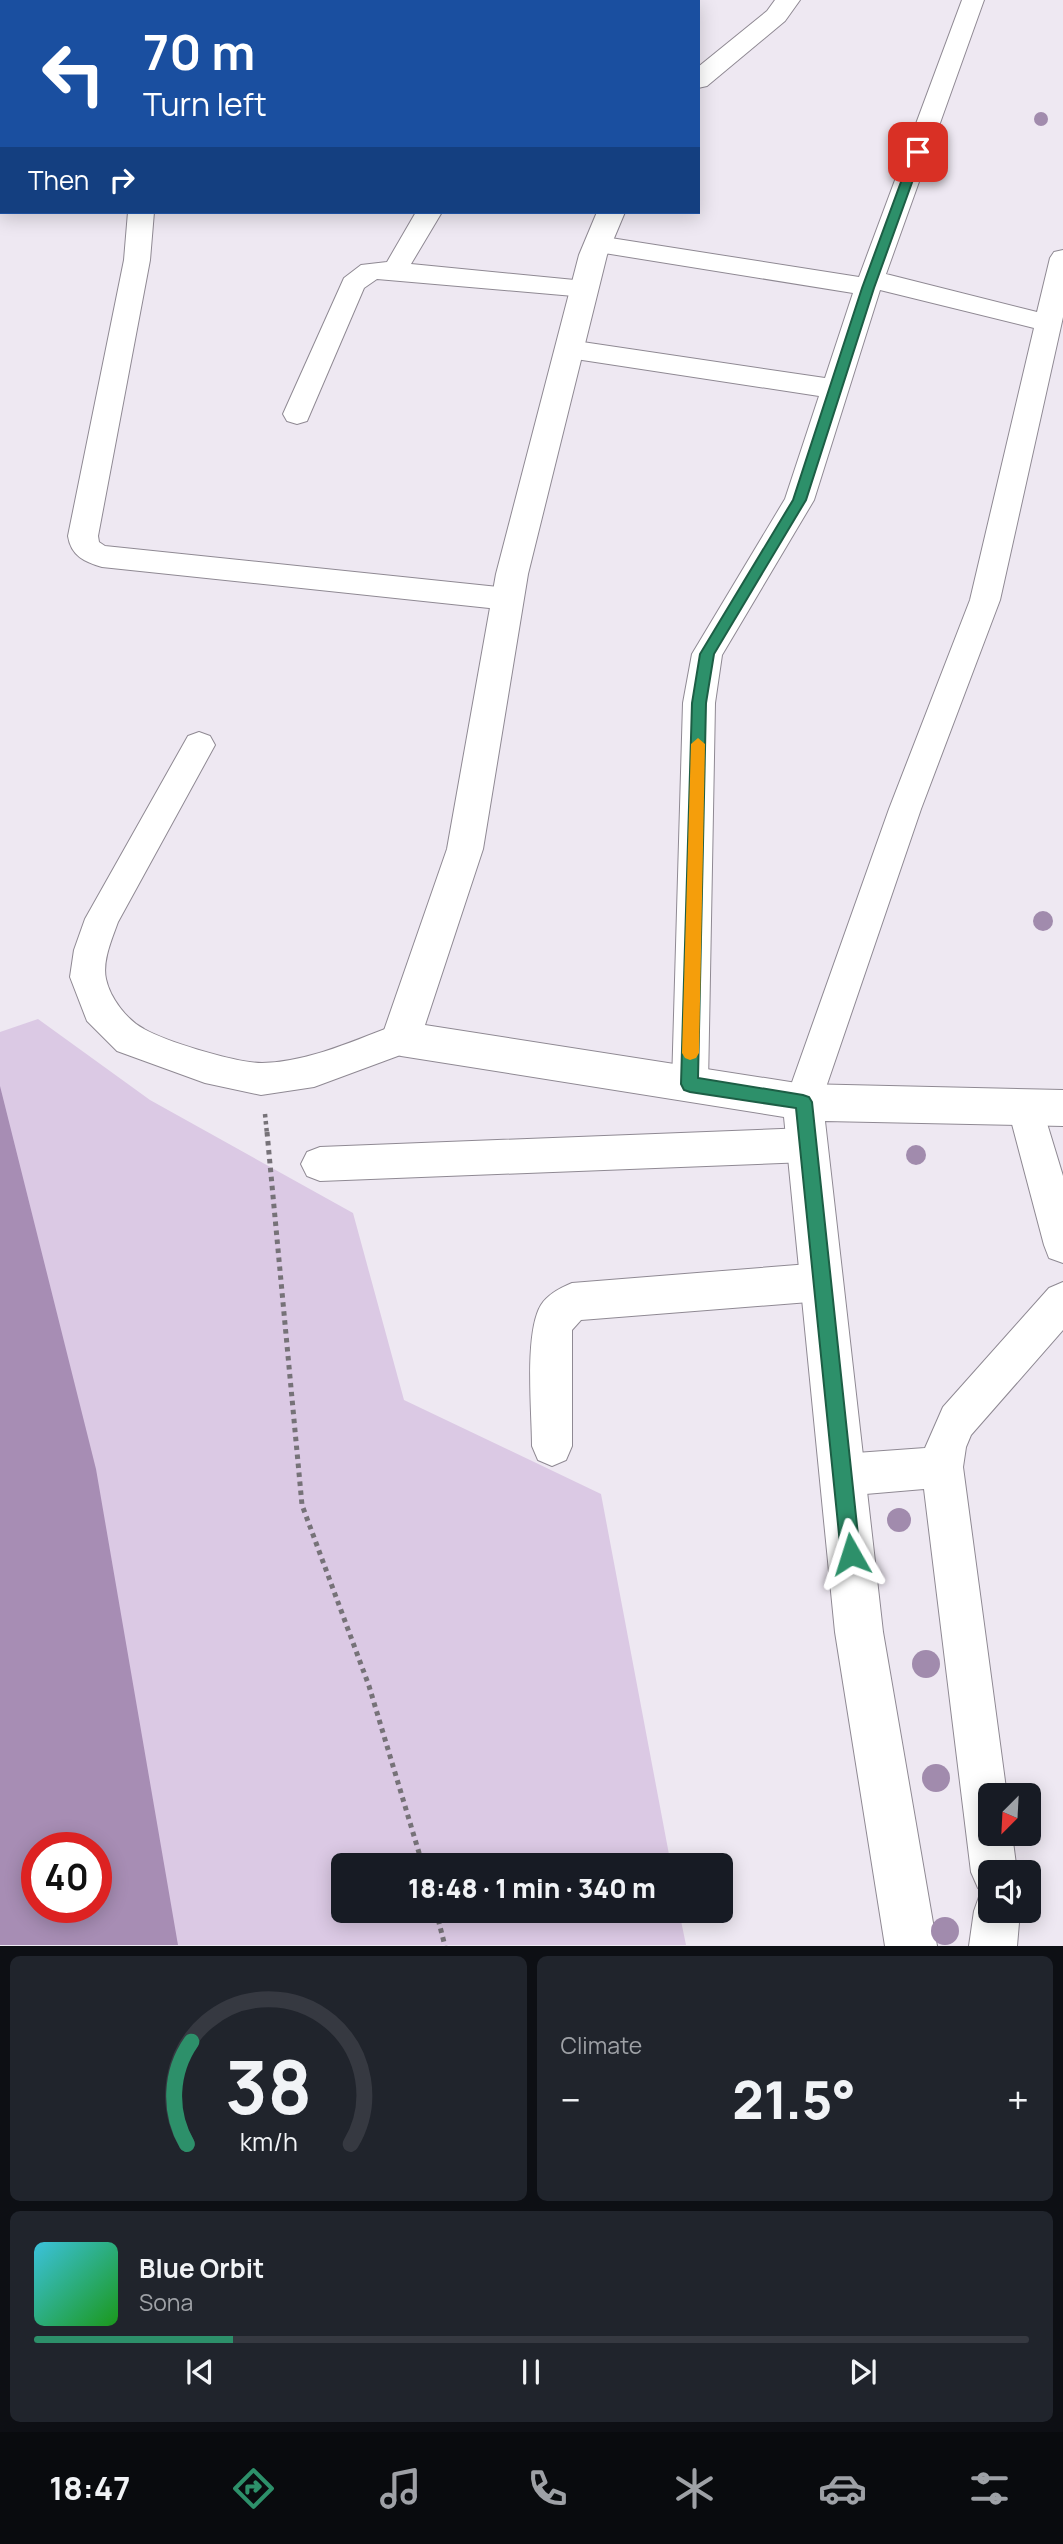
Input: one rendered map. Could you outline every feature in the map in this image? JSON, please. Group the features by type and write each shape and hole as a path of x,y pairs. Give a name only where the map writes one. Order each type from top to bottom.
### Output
{"street":[{"path":"702,73 776,16 789,0"},
{"path":"690,1084 699,703 707,654 799,500 870,283 973,0"},
{"path":"141,214 137,260 83,544 90,551 116,558 508,599"},
{"path":"395,271 428,214"},
{"path":"401,1039 465,849 508,599 584,289 610,214"},
{"path":"598,244 870,283 1052,336"},
{"path":"911,1945 859,1632 805,1124 905,809 985,600 1052,336 1063,258"},
{"path":"297,414 353,284 370,271 584,289"},
{"path":"569,349 835,389"},
{"path":"199,745 102,919 91,950 89,977 100,1010 131,1040 205,1067 261,1079 314,1071 401,1039 690,1084 805,1124"},
{"path":"320,1164 805,1124 1045,1108 1063,1245"},
{"path":"552,1446 552,1330 556,1317 572,1302 822,1282"},
{"path":"992,1860 942,1467 946,1444 957,1420 1063,1301"},
{"path":"842,1475 942,1467"},
{"path":"993,1945 996,1923"}],"path":[{"path":"261,1079 302,1505 369,1686 420,1853"},
{"path":"439,1923 445,1945"}],"shaded area":[{"path":"38,1019 150,1100 353,1213 404,1400 601,1494 669,1853 331,1853 331,1923 681,1923 686,1945 132,1945 112,1844 112,1832 110,1832 0,1280 0,1032"},
{"path":"0,1086 96,1469 178,1945 0,1945"}],"slow traffic":[{"path":"690,1053 698,744"}],"route":[{"path":"851,1554 803,1102 690,1084 699,703 707,654 799,500 868,288 918,152"}]}
